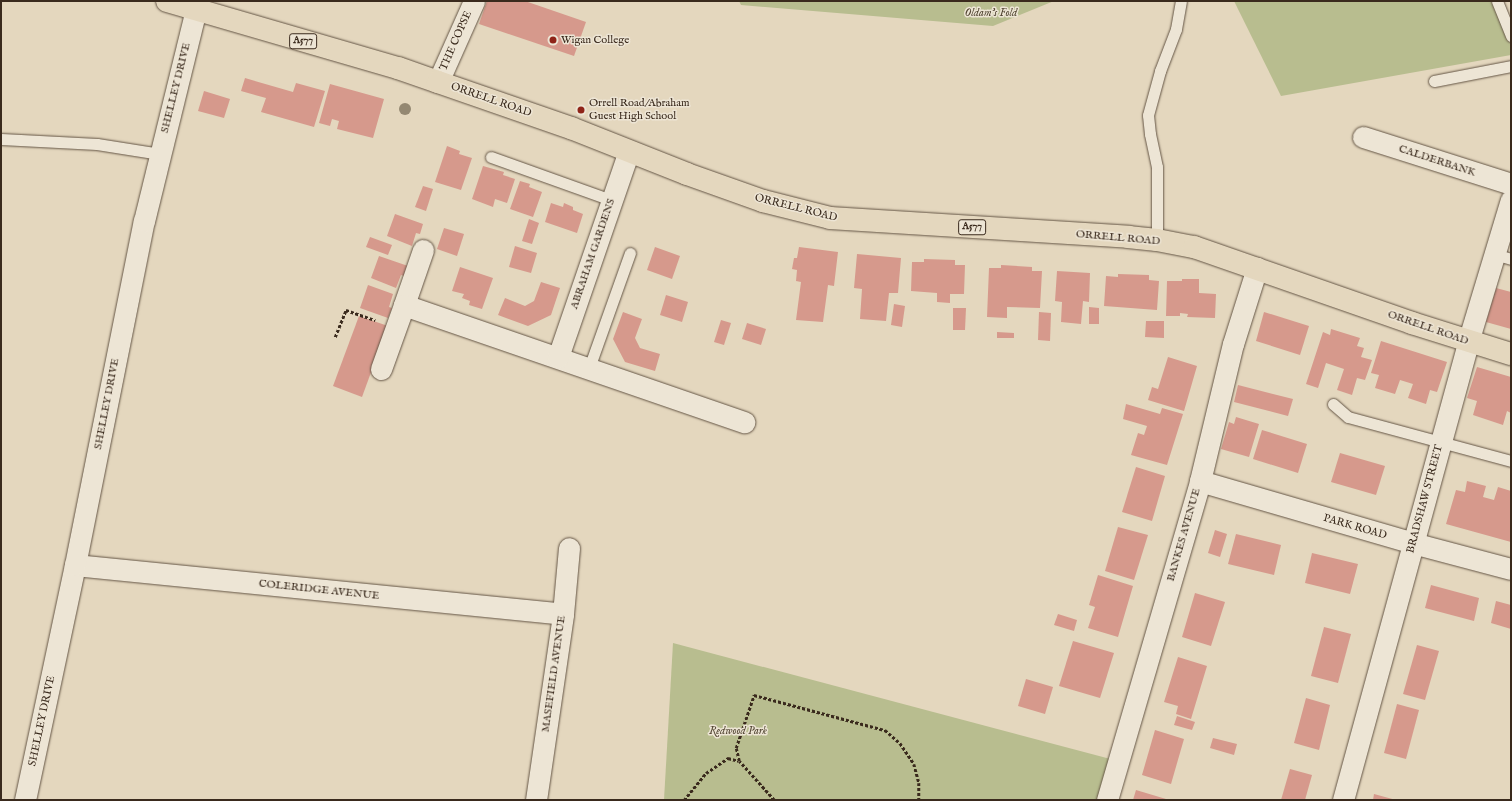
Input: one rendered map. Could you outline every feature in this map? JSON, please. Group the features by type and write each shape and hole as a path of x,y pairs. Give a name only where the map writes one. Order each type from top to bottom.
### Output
{"highway":[{"name":"ORRELL ROAD","path":"167,1 398,68 571,128 763,201 830,218 1157,240 1194,248 1257,268 1468,342 1511,354"}],"street":[{"name":"THE COPSE","path":"438,82 474,1"},
{"name":"SHELLEY DRIVE","path":"25,800 75,565 144,221 196,10"},
{"name":"CALDERBANK","path":"1363,137 1511,184"},
{"name":"ABRAHAM GARDENS","path":"558,357 629,151"},
{"name":"BRADSHAW STREET","path":"1342,800 1468,342 1503,257 1511,200"},
{"path":"381,369 423,250"},
{"name":"BANKES AVENUE","path":"1107,800 1200,481 1233,344 1257,268"},
{"path":"404,305 744,422"},
{"name":"PARK ROAD","path":"1200,481 1412,543 1511,569"},
{"name":"MASEFIELD AVENUE","path":"536,800 563,614 569,548"},
{"name":"COLERIDGE AVENUE","path":"75,565 563,614"}],"lane":[{"path":"1157,240 1157,167 1150,134 1148,115 1160,71 1176,29 1181,1"},
{"path":"1497,1 1511,36"},
{"path":"1434,81 1511,66"},
{"path":"1,139 97,144 160,154"},
{"path":"491,157 611,200"},
{"path":"589,368 630,253"},
{"path":"1333,404 1348,417 1511,461"}],"path":[{"path":"336,337 346,310 396,328"},
{"path":"774,800 739,761 736,748 754,695 885,730 900,743 914,764 919,783 919,800"},
{"path":"684,800 706,773 728,758 739,761"}],"green space":[{"name":"Oldam's Fold","path":"739,1 1054,1 993,26 741,5"},
{"path":"1234,1 1491,1 1511,45 1511,55 1281,96"},
{"name":"Redwood Park","path":"673,643 1118,761 1107,800 664,800"}],"building":[{"name":"Wigan College","path":"487,1 525,1 586,22 574,56 479,24"},
{"path":"245,78 293,92 296,83 325,91 314,127 261,112 266,98 241,91"},
{"path":"330,84 384,99 373,138 337,129 339,121 332,119 330,126 319,123"},
{"path":"204,91 230,99 224,118 198,111"},
{"path":"447,146 460,151 459,154 472,158 461,190 435,182"},
{"path":"483,166 504,172 503,175 515,179 507,203 495,199 493,207 472,199"},
{"path":"520,181 530,184 529,187 542,192 533,217 510,209"},
{"path":"423,186 433,189 426,211 415,207"},
{"path":"551,203 563,207 564,203 573,207 573,210 583,214 577,233 545,222"},
{"path":"395,214 423,224 420,234 416,233 412,246 387,236"},
{"path":"529,219 539,223 532,244 522,241"},
{"path":"444,228 464,234 457,256 437,249"},
{"path":"370,237 392,245 388,255 366,247"},
{"path":"515,246 537,253 531,273 509,267"},
{"path":"655,247 680,256 672,279 647,270"},
{"path":"799,247 838,252 834,286 828,285 823,322 796,320 801,282 796,281 797,270 792,269 794,258 797,258"},
{"path":"857,254 901,258 898,293 889,293 886,321 860,319 862,289 854,288"},
{"path":"379,256 408,266 404,276 401,275 396,288 371,278"},
{"path":"924,259 955,260 955,265 965,265 964,294 950,294 950,303 937,302 937,293 911,291 912,262 924,262"},
{"path":"1001,265 1032,267 1032,271 1042,271 1040,308 1007,307 1007,318 987,317 989,268 1001,268"},
{"path":"460,267 493,278 482,309 469,305 470,301 462,298 464,294 452,291"},
{"path":"1057,271 1090,273 1089,302 1083,301 1081,324 1061,322 1062,302 1055,301"},
{"path":"1118,274 1149,275 1149,280 1159,281 1157,310 1104,306 1106,276 1118,277"},
{"path":"1182,279 1199,279 1199,293 1216,294 1215,318 1187,317 1188,314 1180,313 1180,316 1166,316 1167,281 1182,281"},
{"path":"541,282 560,288 551,315 528,326 498,315 505,298 525,306 534,301"},
{"path":"368,285 393,294 389,307 392,308 388,318 360,308"},
{"path":"1496,288 1511,292 1511,329 1486,322"},
{"path":"666,295 688,302 682,322 660,315"},
{"path":"894,304 905,306 902,327 891,325"},
{"path":"1089,307 1099,308 1099,324 1089,324"},
{"path":"953,308 966,308 965,330 953,330"},
{"path":"623,312 642,319 635,338 640,348 660,354 655,371 625,362 613,339"},
{"path":"1039,312 1051,313 1050,341 1038,340"},
{"path":"1264,312 1309,326 1300,355 1256,341"},
{"path":"359,316 388,326 362,397 333,386"},
{"path":"721,320 731,323 724,345 714,342"},
{"path":"1146,321 1164,321 1164,338 1145,337"},
{"path":"747,323 766,329 761,345 742,339"},
{"path":"1331,329 1360,338 1357,346 1364,348 1361,357 1372,360 1365,380 1357,378 1352,395 1337,390 1344,369 1326,363 1318,388 1306,384 1323,332 1330,335"},
{"path":"997,332 1014,333 1014,338 997,338"},
{"path":"1381,341 1447,362 1437,392 1430,390 1426,404 1408,398 1413,384 1400,380 1395,394 1375,388 1379,375 1371,373"},
{"path":"1168,357 1197,366 1184,411 1148,400 1152,387 1158,389"},
{"path":"1477,367 1511,377 1511,413 1507,411 1503,425 1473,415 1477,401 1467,398"},
{"path":"1238,385 1293,399 1288,416 1234,402"},
{"path":"1126,404 1160,414 1162,408 1183,414 1167,465 1131,455 1138,433 1144,435 1147,426 1123,419"},
{"path":"1236,417 1259,424 1249,457 1221,449 1229,422 1234,424"},
{"path":"1262,430 1307,444 1298,473 1253,459"},
{"path":"1340,453 1385,466 1376,495 1331,482"},
{"path":"1136,467 1165,476 1152,521 1122,512"},
{"path":"1467,481 1486,486 1483,497 1494,500 1498,487 1511,491 1511,542 1446,524 1456,490 1465,492"},
{"path":"1118,527 1148,535 1134,580 1105,571"},
{"path":"1215,530 1227,534 1220,557 1208,553"},
{"path":"1236,534 1281,545 1274,575 1228,564"},
{"path":"1312,553 1358,564 1350,594 1305,583"},
{"path":"1098,575 1133,586 1118,637 1088,628 1095,607 1089,605"},
{"path":"1431,585 1479,598 1474,621 1425,608"},
{"path":"1195,593 1225,602 1211,646 1182,637"},
{"path":"1496,601 1511,605 1511,629 1491,623"},
{"path":"1058,614 1077,620 1074,631 1054,625"},
{"path":"1324,627 1351,634 1338,683 1311,676"},
{"path":"1073,641 1114,653 1100,698 1059,686"},
{"path":"1417,645 1439,651 1425,700 1403,694"},
{"path":"1178,657 1207,666 1191,719 1176,714 1178,706 1164,702"},
{"path":"1026,679 1053,687 1045,714 1018,706"},
{"path":"1306,698 1330,705 1319,750 1294,743"},
{"path":"1397,704 1419,710 1406,759 1384,753"},
{"path":"1177,716 1195,722 1192,730 1174,725"},
{"path":"1155,730 1184,739 1171,784 1142,775"},
{"path":"1213,738 1237,744 1234,755 1210,748"},
{"path":"1290,769 1312,775 1305,800 1281,800"},
{"path":"1136,790 1166,799 1133,800"},
{"path":"1374,794 1396,800 1373,800"}],"place":[{"name":"Wigan College","path":"553,40"},
{"name":"Orrell Road/Abraham Guest High School","path":"581,110"}]}
